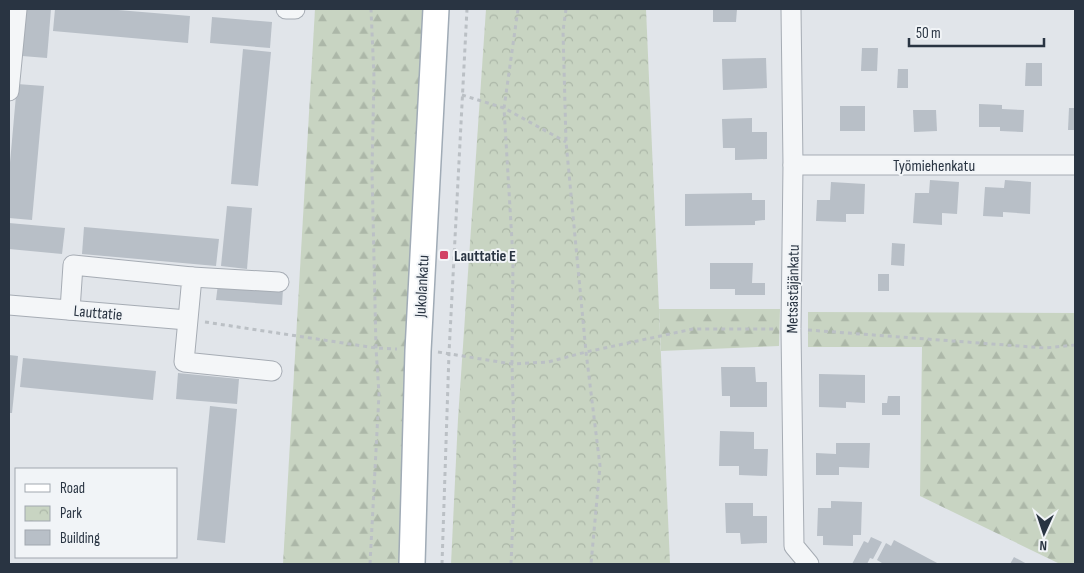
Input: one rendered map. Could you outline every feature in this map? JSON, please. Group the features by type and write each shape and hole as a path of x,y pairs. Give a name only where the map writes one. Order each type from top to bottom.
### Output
{"main road":[{"name":"Jukolankatu","path":"412,564 418,351 436,9"}],"street":[{"path":"9,91 17,9"},
{"name":"Metsästäjänkatu","path":"791,9 794,165 791,329 794,546 809,564"},
{"name":"Työmiehenkatu","path":"794,165 1075,165"},
{"path":"70,310 73,265 192,277 279,282"},
{"path":"192,277 184,362 272,372"},
{"name":"Lauttatie","path":"9,304 187,320"}],"path":[{"path":"370,564 380,394 376,348 372,171 374,76 371,9"},
{"path":"442,564 449,353 467,9"},
{"path":"511,564 515,471 512,364 513,258 504,108 518,9"},
{"path":"566,9 563,31 566,142 586,352 600,466 591,564"},
{"path":"462,95 504,108 566,142"},
{"path":"187,320 376,348 449,353 512,364 548,362 693,328 791,329 1044,348 1075,345"}],"green space":[{"path":"315,9 428,9 405,564 283,564"},
{"path":"486,9 646,9 670,564 451,564 458,419"},
{"path":"659,309 780,309 779,346 661,351"},
{"path":"808,312 1075,313 1075,564 1060,564 920,496 922,347 808,347"}],"building":[{"path":"26,9 51,9 47,58 22,56"},
{"path":"55,9 106,9 190,16 188,43 53,31"},
{"path":"713,9 737,9 736,22 713,22"},
{"path":"212,17 272,22 270,48 210,43"},
{"path":"862,48 878,48 877,71 861,71"},
{"path":"243,49 271,52 258,186 231,184"},
{"path":"766,58 767,88 723,90 722,59"},
{"path":"1026,63 1042,63 1042,86 1025,86"},
{"path":"898,69 908,69 908,88 897,88"},
{"path":"17,84 44,86 32,220 9,218 9,174"},
{"path":"979,104 1002,105 1002,109 1024,110 1023,132 1000,131 1000,127 979,127"},
{"path":"840,106 865,106 865,131 840,131"},
{"path":"1069,108 1075,108 1075,130 1068,130"},
{"path":"913,110 936,110 937,131 914,132"},
{"path":"752,118 752,132 767,132 767,159 735,160 735,148 723,148 722,119"},
{"path":"930,180 959,182 957,214 942,213 942,225 913,223 915,193 929,193"},
{"path":"1005,180 1031,182 1030,214 1003,212 1003,217 983,216 985,187 1004,188"},
{"path":"831,182 865,184 864,214 846,214 846,222 816,221 817,200 830,200"},
{"path":"752,193 752,200 765,200 765,220 755,221 755,225 685,226 685,194"},
{"path":"227,206 252,208 247,269 221,266"},
{"path":"9,223 65,228 62,254 9,249"},
{"path":"84,227 219,239 216,266 82,254"},
{"path":"892,243 905,244 904,266 891,265"},
{"path":"710,263 753,263 752,283 765,283 765,295 735,295 735,289 710,289"},
{"path":"878,274 889,274 889,291 878,291"},
{"path":"218,284 283,289 282,305 216,300"},
{"path":"9,355 18,356 12,413 9,413"},
{"path":"23,358 156,371 153,400 20,387"},
{"path":"721,367 755,367 756,382 767,382 767,407 730,407 730,396 722,396"},
{"path":"178,373 239,379 237,404 176,399"},
{"path":"819,374 865,375 865,403 846,402 846,408 819,407"},
{"path":"888,396 900,396 900,415 882,415 882,403 887,403"},
{"path":"210,406 237,409 225,543 197,540"},
{"path":"720,431 754,432 754,449 768,449 767,476 739,475 739,466 719,466"},
{"path":"836,443 870,443 869,468 839,467 839,475 816,475 816,453 836,454"},
{"path":"831,501 862,502 861,535 853,535 853,546 823,545 823,536 817,536 818,508 831,508"},
{"path":"725,503 753,503 753,516 767,516 767,543 741,544 740,533 726,533"},
{"path":"871,537 882,542 873,559 870,558 867,564 852,564 864,541 868,543"},
{"path":"894,540 939,564 881,564 877,560 886,543 891,546"},
{"path":"1014,557 1027,564 1010,564"}],"place":[{"name":"Lauttatie E","path":"444,255"}]}
